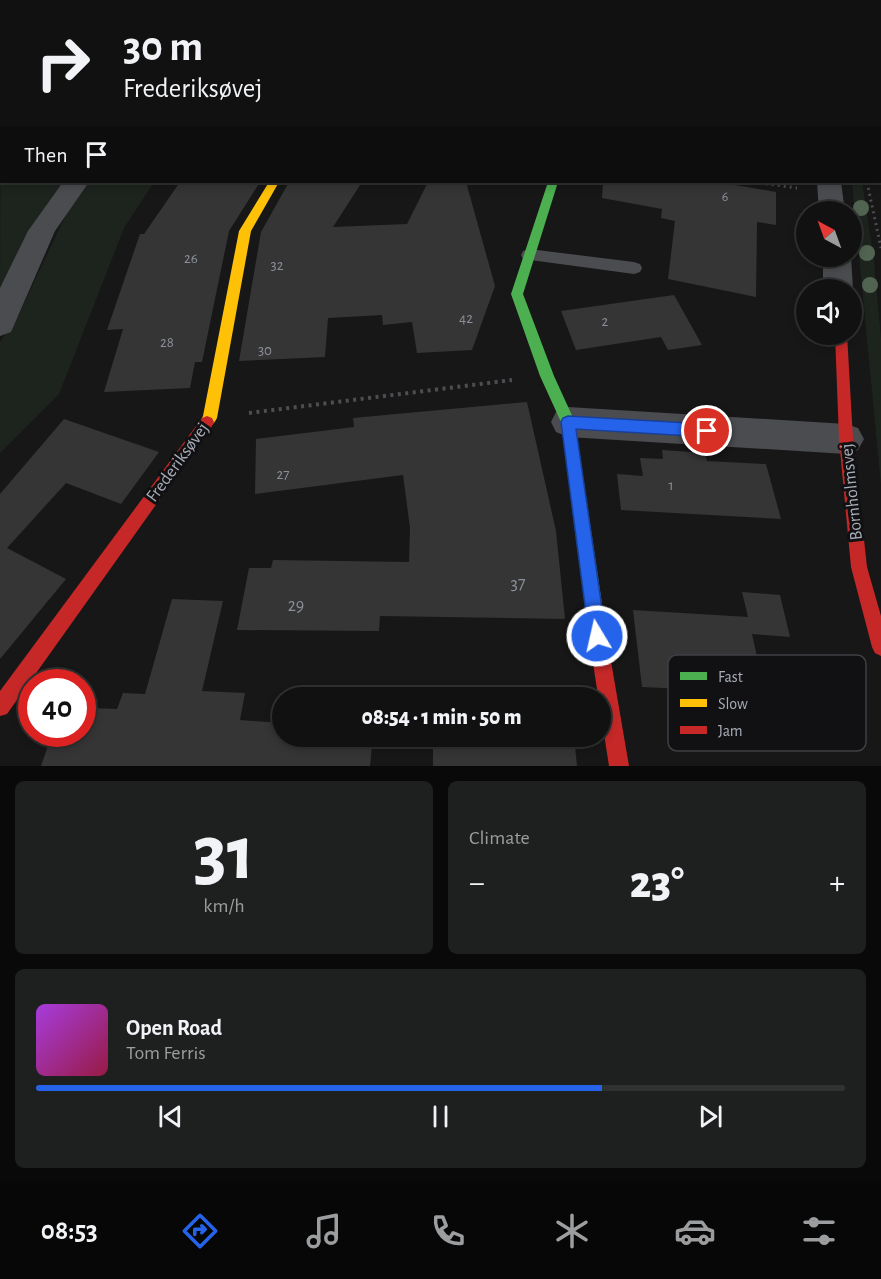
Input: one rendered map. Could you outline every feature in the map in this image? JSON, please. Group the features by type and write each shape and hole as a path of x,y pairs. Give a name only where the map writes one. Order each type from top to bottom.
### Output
{"street":[{"path":"0,324 22,271 62,198 75,183"},
{"name":"Frederiksøvej","path":"0,707 210,418 245,231 273,183"},
{"path":"553,183 517,294 547,376 568,422 594,614 619,766"},
{"name":"Bornholmsvej","path":"842,345 846,439 859,567 881,647"},
{"path":"568,422 846,439"}],"lane":[{"path":"530,255 634,268"}],"path":[{"path":"760,183 831,196"},
{"path":"867,183 881,248"},
{"path":"210,418 547,376"}],"shaded area":[{"path":"0,183 64,183 46,207 0,289"},
{"path":"87,183 153,183 124,228 59,394 0,453 0,342 18,316 71,204"},
{"path":"852,183 862,183 874,261 881,338 881,485 860,267 862,267 862,201 854,201"}],"building":[{"path":"179,183 259,183 229,231 202,362 195,362 190,388 104,392 123,329 107,330 140,234 144,234"},
{"path":"288,183 361,183 333,227 407,224 428,183 466,183 495,286 472,350 417,353 412,322 383,325 382,315 328,318 325,357 239,361 261,232"},
{"path":"603,183 724,183 776,192 776,225 757,222 756,297 668,279 675,221 661,218 662,209 602,198"},
{"path":"674,295 702,345 668,350 661,337 576,350 561,311"},
{"path":"527,402 556,531 565,619 380,616 379,631 237,630 249,568 271,568 273,560 409,562 410,528 403,475 255,494 256,439 354,427 353,418"},
{"path":"64,419 159,452 121,504 66,483 7,548 66,579 0,659 0,494"},
{"path":"662,450 705,453 707,461 766,464 781,519 621,510 617,474 643,476 640,458 663,459"},
{"path":"742,592 780,595 790,637 752,634 757,655 668,655 668,688 642,687 633,610 748,617"},
{"path":"172,599 223,601 202,691 245,693 240,720 272,722 272,747 372,747 370,766 41,766 48,747 96,747 96,708 117,709 123,693 145,694"},
{"path":"433,747 575,747 577,766 433,766"}],"traffic: fast":[{"path":"553,183 517,294 547,376 568,422 598,638"}],"traffic: slow":[{"path":"207,422 210,418 245,231 273,183"}],"traffic: jam":[{"path":"842,345 846,439 859,567 881,647"},
{"path":"0,707 207,422"},
{"path":"598,638 619,766"}],"route":[{"path":"597,636 568,422 707,431"}]}
